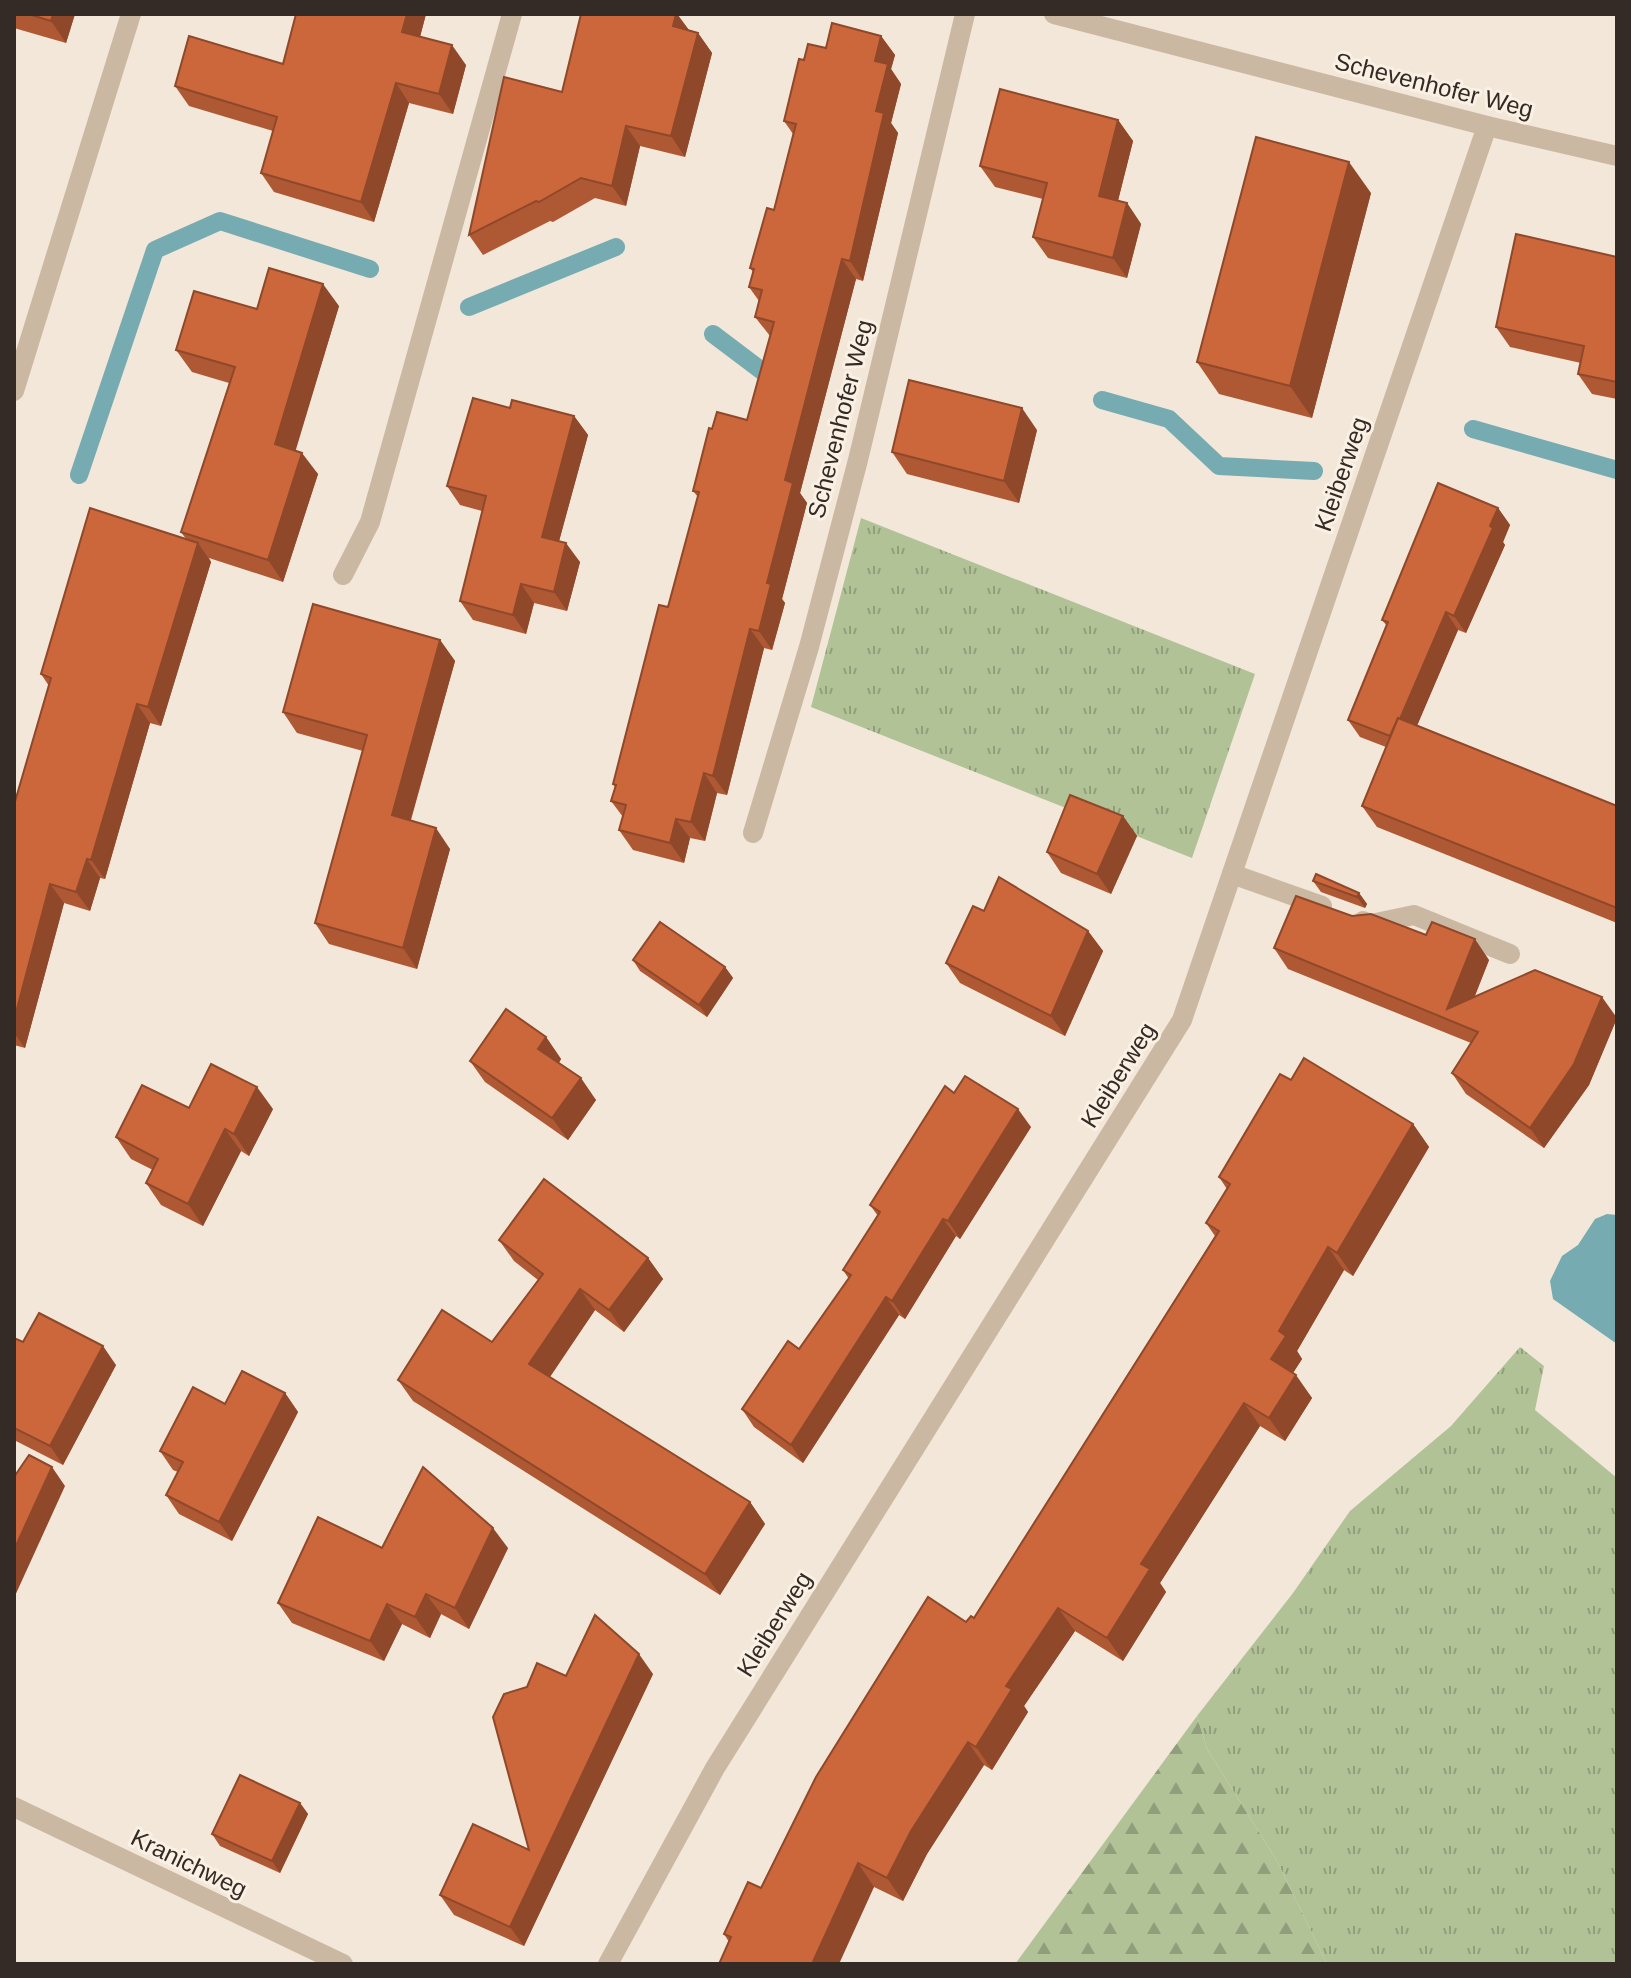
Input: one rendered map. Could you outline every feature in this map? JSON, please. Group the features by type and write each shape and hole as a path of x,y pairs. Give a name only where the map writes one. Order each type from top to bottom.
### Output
{"street":[{"path":"14,391 131,14"},
{"path":"343,575 370,522 512,14"},
{"name":"Schevenhofer Weg","path":"753,833 809,647 858,460 965,14"},
{"name":"Schevenhofer Weg","path":"1054,14 1487,126 1617,156"},
{"name":"Kleiberweg","path":"608,1964 715,1768 1182,1020 1487,126"},
{"path":"1232,874 1371,924 1414,915 1510,954"},
{"name":"Kranichweg","path":"14,1807 343,1964"}],"green space":[{"path":"861,518 1255,674 1192,858 811,707"},
{"path":"1520,1347 1544,1366 1535,1410 1617,1478 1617,1964 1327,1964 1277,1861 1207,1749 1197,1716 1293,1593 1350,1511 1451,1426"},
{"path":"1197,1716 1207,1749 1277,1861 1327,1964 1015,1964"}],"water":[{"path":"1607,1214 1617,1215 1617,1344 1553,1299 1550,1281 1562,1256 1578,1245 1595,1219"}],"building":[{"path":"28,14 53,14 51,21"},
{"path":"296,14 407,14 402,32 452,45 439,94 396,83 361,202 261,173 277,117 175,86 189,36 283,64"},
{"path":"581,14 676,14 673,26 698,33 671,136 626,126 612,186 581,178 469,235 504,77 562,92"},
{"path":"832,23 881,36 875,61 888,64 876,111 884,113 850,261 842,259 785,480 793,483 767,583 771,584 759,631 750,629 713,776 704,773 691,822 676,819 670,843 619,830 626,805 611,801 616,785 613,784 659,605 668,607 699,492 693,491 709,428 712,429 717,412 747,420 774,322 755,317 762,290 749,287 754,269 750,268 767,208 774,210 796,124 784,121 799,59 804,60 808,44 826,48"},
{"path":"1000,89 1118,120 1099,196 1127,203 1113,258 1033,237 1047,183 980,166"},
{"path":"1256,137 1349,162 1290,386 1197,362"},
{"path":"1516,234 1617,257 1617,382 1578,374 1584,346 1496,327"},
{"path":"269,268 323,284 275,444 302,453 268,560 181,532 235,367 176,350 194,291 257,309"},
{"path":"909,380 1022,408 1004,481 892,452"},
{"path":"473,398 510,408 512,400 574,416 542,537 566,543 554,592 521,584 513,615 460,601 486,496 447,486"},
{"path":"1438,483 1498,508 1490,526 1493,528 1454,616 1446,612 1390,736 1348,720 1388,622 1382,620"},
{"path":"90,508 198,543 148,707 137,704 91,860 87,859 76,892 50,884 14,1020 14,805 51,678 41,674"},
{"path":"313,604 440,640 392,815 436,828 403,948 315,923 367,735 283,712"},
{"path":"1398,718 1617,806 1617,908 1362,806"},
{"path":"1070,795 1123,816 1097,874 1047,852"},
{"path":"1316,874 1359,893 1357,897 1313,881"},
{"path":"999,877 1088,931 1051,1016 946,963 973,906 984,911"},
{"path":"1296,896 1352,916 1371,914 1426,935 1432,922 1475,939 1447,1009 1535,970 1602,997 1574,1064 1530,1128 1452,1073 1478,1032 1274,948"},
{"path":"660,922 725,967 699,1005 633,960"},
{"path":"506,1009 546,1037 538,1049 581,1078 552,1118 470,1061"},
{"path":"1304,1058 1413,1124 1337,1253 1328,1247 1279,1331 1286,1336 1271,1359 1296,1375 1269,1418 1244,1403 1141,1564 1150,1569 1107,1638 1058,1608 1006,1686 1012,1689 976,1747 968,1742 911,1831 887,1878 858,1863 812,1964 719,1964 731,1937 724,1934 748,1882 761,1888 816,1777 928,1597 966,1622 971,1616 974,1618 1219,1231 1206,1223 1230,1184 1219,1177 1280,1074 1291,1080"},
{"path":"211,1064 257,1087 234,1134 225,1129 188,1204 146,1183 158,1159 116,1137 142,1085 189,1108"},
{"path":"965,1076 1018,1109 948,1221 943,1219 892,1301 886,1297 791,1445 742,1409 788,1341 799,1349 851,1275 843,1270 880,1212 870,1205 945,1086 954,1093"},
{"path":"544,1179 648,1258 609,1310 580,1289 529,1364 750,1502 705,1574 398,1380 442,1310 492,1342 543,1274 499,1240"},
{"path":"39,1313 103,1346 50,1446 14,1428 14,1338 23,1342"},
{"path":"242,1371 285,1393 219,1522 166,1495 183,1462 160,1451 193,1387 225,1404"},
{"path":"29,1455 52,1467 14,1550 14,1477"},
{"path":"423,1467 493,1528 455,1608 426,1594 415,1617 387,1604 370,1641 278,1603 318,1517 382,1548"},
{"path":"595,1615 639,1654 510,1927 440,1895 473,1824 529,1850 493,1717 504,1694 527,1687 537,1663 566,1676"},
{"path":"240,1775 300,1803 272,1861 212,1834"}],"waterway":[{"path":"79,475 155,250 220,221 370,269"},
{"path":"469,307 616,247"},
{"path":"713,334 778,383"},
{"path":"1102,400 1169,419 1219,466 1314,471"},
{"path":"1473,429 1617,470"}]}
